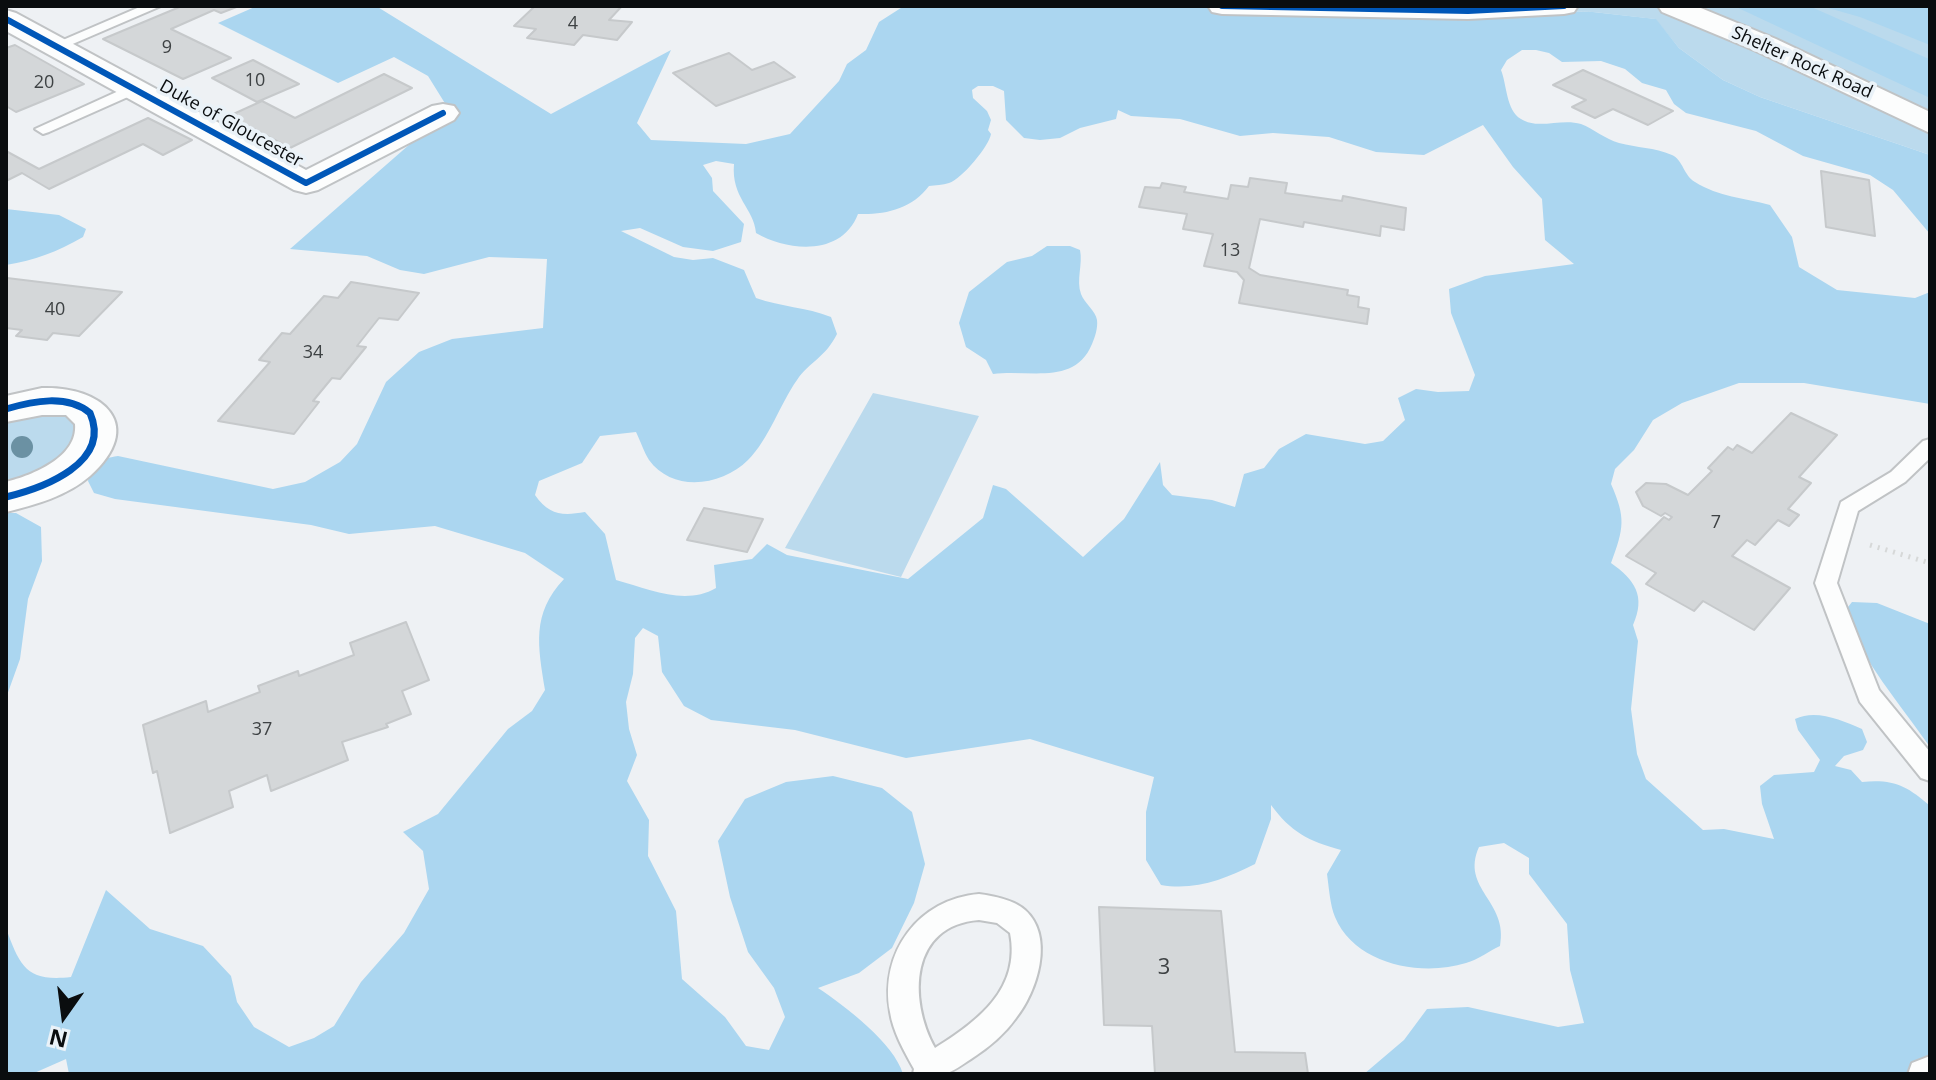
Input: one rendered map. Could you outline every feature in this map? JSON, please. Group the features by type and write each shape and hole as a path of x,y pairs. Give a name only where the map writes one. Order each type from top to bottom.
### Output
{"street":[{"path":"1222,6 1468,11 1564,6"},
{"path":"1468,11 1498,6"},
{"name":"Shelter Rock Road","path":"1672,6 1766,45 1930,124"},
{"name":"Duke of Gloucester","path":"6,19 306,183 443,113"},
{"path":"6,409 44,401 66,402 84,407 94,417 97,431 92,446 64,474 6,497"}],"lane":[{"path":"56,46 154,6"},
{"path":"43,129 134,89"},
{"path":"1930,446 1898,477 1849,507 1826,583 1869,695 1930,770"},
{"path":"965,906 1005,913 1017,920 1026,936 1026,966 1017,994 998,1019 965,1048 928,1071 907,1025 903,999 906,968 914,946 928,927 947,913 965,906"},
{"path":"1923,1074 1930,1071"}],"path":[{"path":"1880,548 1930,563"}],"shaded area":[{"path":"257,6 376,6 551,114 671,50 637,123 651,140 746,144 790,134 839,81 847,64 866,50 879,22 904,6 1222,6 1593,12 1656,19 1679,48 1723,80 1760,97 1930,155 1930,234 1893,190 1870,175 1803,156 1756,131 1686,113 1674,104 1666,90 1642,83 1625,69 1601,61 1562,62 1549,53 1522,50 1507,60 1501,70 1512,110 1521,119 1535,124 1581,124 1619,143 1665,152 1676,157 1688,176 1704,187 1770,205 1792,237 1799,267 1837,290 1915,298 1930,292 1930,404 1804,383 1739,383 1682,403 1653,420 1634,450 1615,469 1611,484 1622,523 1611,563 1632,582 1638,597 1633,625 1638,641 1631,709 1637,754 1646,779 1703,830 1724,829 1774,839 1762,804 1760,786 1774,775 1814,772 1820,760 1798,730 1795,719 1811,715 1828,717 1862,729 1867,742 1863,750 1844,756 1835,766 1851,770 1862,782 1899,785 1930,806 1930,1074 1364,1074 1404,1040 1427,1009 1468,1007 1558,1027 1584,1023 1570,970 1567,924 1529,874 1529,858 1504,843 1479,847 1475,861 1476,874 1498,917 1500,946 1470,962 1449,967 1410,967 1392,963 1358,946 1335,917 1327,874 1341,850 1301,834 1271,805 1271,819 1255,864 1210,882 1186,886 1161,885 1146,860 1146,812 1154,777 1030,739 906,758 795,730 711,720 684,706 662,672 658,636 643,628 635,638 633,674 626,702 629,729 637,755 627,781 649,820 648,856 676,911 682,979 725,1017 746,1046 769,1050 785,1017 774,988 748,952 730,897 718,841 745,799 786,782 833,776 882,788 912,812 925,864 914,903 892,948 859,973 818,988 879,1038 898,1062 903,1074 69,1074 66,1059 32,1074 6,1074 6,928 16,953 27,969 44,977 71,977 106,890 150,929 203,946 231,976 237,1002 254,1027 289,1047 314,1038 334,1026 361,982 404,933 429,889 423,851 403,832 438,814 508,729 532,711 545,690 539,645 542,618 553,592 564,579 525,553 435,526 349,534 311,525 115,499 94,493 88,481 98,462 118,456 273,489 305,482 340,462 357,444 386,382 419,352 452,339 543,328 547,259 489,257 424,274 400,270 367,256 290,249 426,130 451,113 428,76 394,57 338,83 218,23","holes":["978,86 993,86 1004,91 1006,120 1024,138 1040,140 1060,138 1080,128 1116,119 1118,110 1131,116 1180,119 1240,136 1273,133 1329,137 1376,152 1424,155 1483,125 1513,167 1542,199 1545,240 1574,264 1485,276 1449,289 1451,313 1475,375 1469,391 1416,389 1398,398 1405,420 1383,441 1365,444 1306,434 1279,449 1264,468 1244,474 1235,507 1212,500 1172,495 1163,485 1160,462 1124,519 1083,557 1006,489 993,485 983,518 908,579 787,555 767,544 752,559 714,565 716,588 692,596 667,594 616,580 605,534 585,512 563,514 545,507 535,495 539,481 582,463 600,436 636,432 649,460 671,478 698,482 725,476 755,452 797,380 828,349 837,334 831,317 756,298 744,270 713,258 693,260 674,257 621,231 640,228 683,247 713,251 741,242 744,224 713,191 712,178 703,165 716,161 734,164 736,186 756,233 784,244 813,246 827,243 850,228 858,214 897,209 915,200 929,186 949,183 961,175 980,154 991,134 988,130 991,120 987,111 973,98 972,90"]},
{"path":"1222,6 1930,6 1930,155 1760,97 1723,80 1679,48 1655,19 1593,12"},
{"path":"1734,6 1809,6 1929,59 1930,98"},
{"path":"1821,6 1930,6 1930,45 1860,17"},
{"path":"6,209 59,215 86,229 83,237 64,247 6,265"},
{"path":"1047,246 1070,246 1080,250 1080,289 1097,320 1092,344 1084,357 1063,371 993,374 986,360 966,347 959,323 969,292 1007,262 1032,256"},
{"path":"873,393 979,416 901,577 785,548"},
{"path":"44,401 97,431 6,497 6,409"},
{"path":"6,513 16,513 41,527 42,561 28,599 20,659 6,698"},
{"path":"1852,602 1877,603 1930,624 1930,747 1883,682 1852,631 1844,612"}],"building":[{"path":"182,6 239,6 221,13 214,10 171,29 231,58 183,79 103,39"},
{"path":"535,6 622,6 609,20 632,22 617,40 583,35 574,45 527,38 536,29 514,26"},
{"path":"15,45 84,84 16,112 6,106 6,48"},
{"path":"729,53 752,70 774,62 795,77 716,106 673,73"},
{"path":"253,60 299,84 257,102 212,78"},
{"path":"1583,70 1673,111 1648,125 1613,109 1595,118 1572,107 1586,100 1553,85"},
{"path":"384,74 412,88 290,148 229,116 262,101 295,118"},
{"path":"148,118 192,140 163,155 143,144 49,189 22,173 6,181 6,151 39,169"},
{"path":"1821,171 1869,180 1875,236 1826,227"},
{"path":"1250,178 1287,183 1285,193 1342,201 1343,196 1406,208 1404,230 1381,226 1380,236 1304,222 1303,227 1260,219 1249,268 1260,275 1348,290 1347,295 1359,297 1358,307 1369,309 1367,324 1239,303 1244,280 1237,272 1204,266 1213,234 1183,229 1187,214 1139,207 1145,187 1160,188 1162,183 1186,187 1184,192 1228,199 1231,185 1248,187"},
{"path":"7,278 122,292 79,336 53,333 47,340 16,336 22,330 6,328"},
{"path":"351,282 419,293 398,320 379,318 357,346 366,347 340,379 332,378 313,401 319,402 294,434 218,421 270,362 259,360 282,333 290,334 324,296 338,298"},
{"path":"1791,413 1837,435 1799,477 1811,483 1788,509 1799,515 1789,526 1778,520 1755,545 1747,540 1732,556 1790,588 1754,630 1703,601 1694,611 1646,584 1656,573 1626,556 1664,517 1669,520 1672,517 1665,513 1661,516 1643,506 1636,492 1646,483 1666,484 1688,495 1712,471 1708,468 1728,447 1733,450 1737,445 1752,453"},
{"path":"704,508 763,519 747,552 687,540"},
{"path":"406,622 429,680 402,691 411,714 386,724 388,727 342,742 348,760 271,791 267,775 229,791 233,807 170,833 157,771 153,773 143,725 206,701 208,712 260,692 258,686 298,671 299,676 354,655 350,643"},
{"path":"1099,907 1221,911 1235,1052 1305,1053 1308,1074 1155,1074 1152,1026 1104,1025"}],"cycle path":[{"path":"1222,6 1468,11 1564,6"},
{"path":"6,19 306,183 443,113"},
{"path":"6,409 42,402 70,402 90,413 96,430 91,448 64,474 42,486 6,497"}]}
